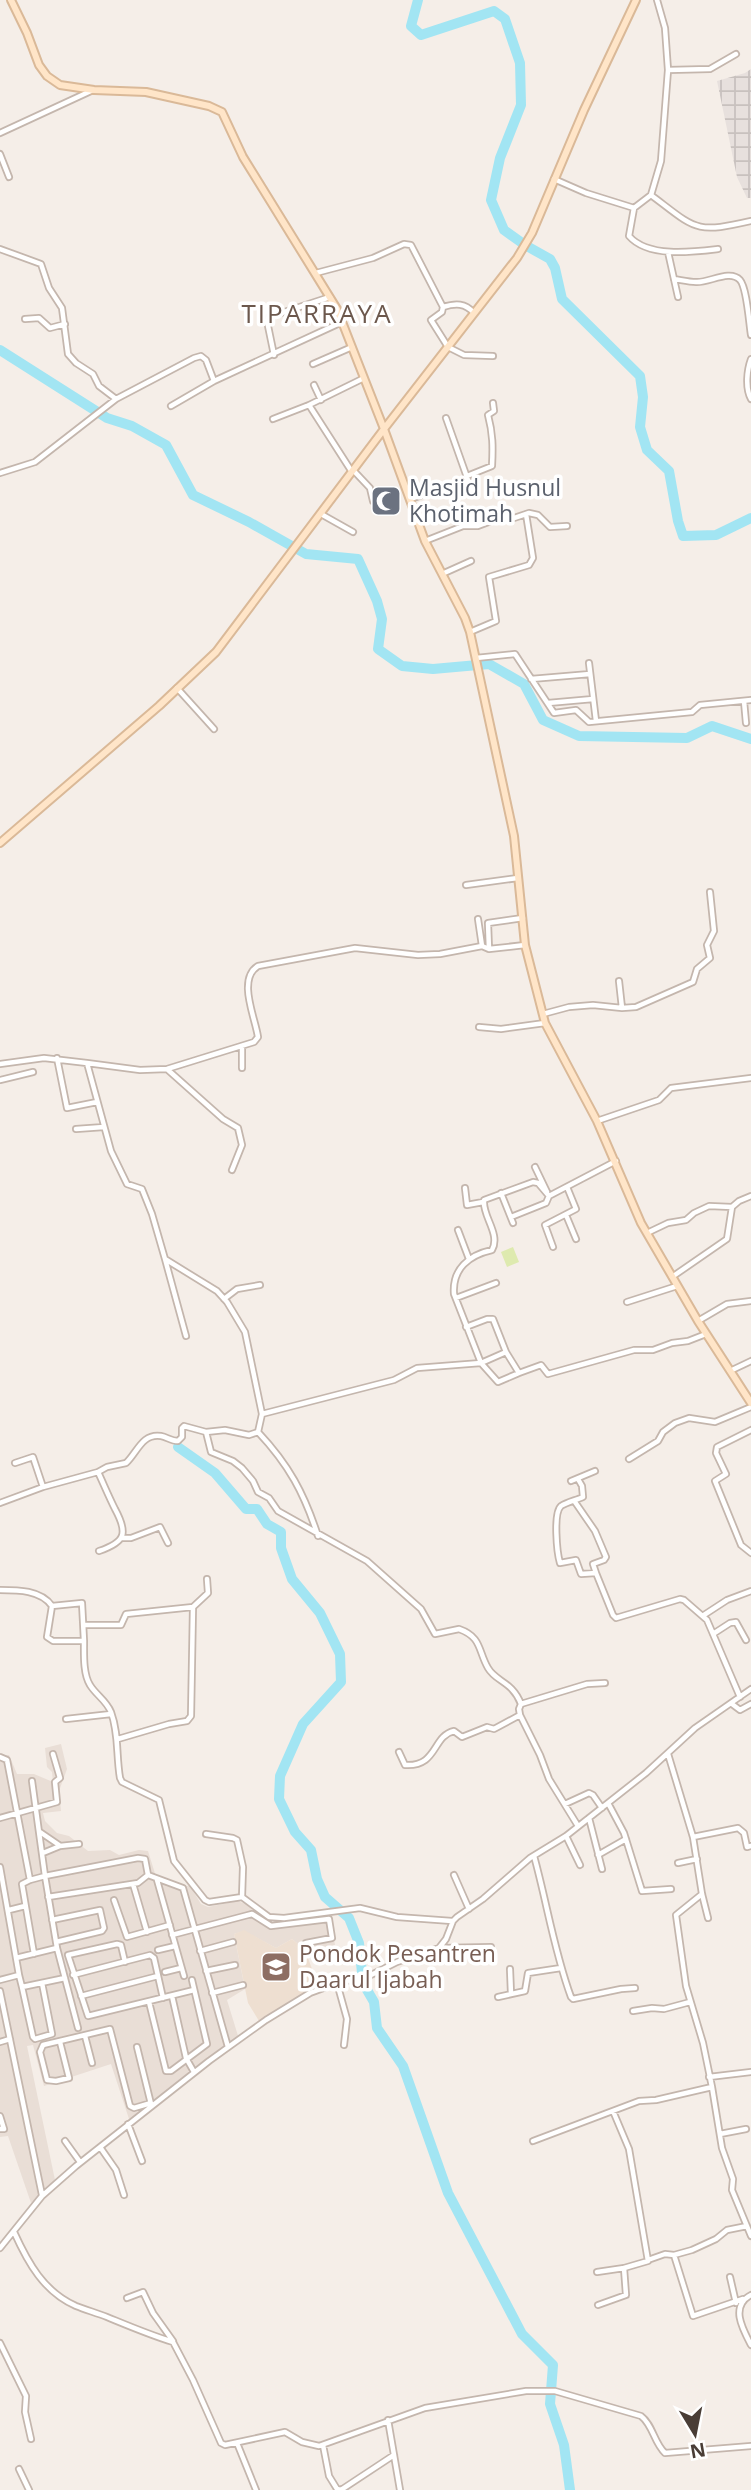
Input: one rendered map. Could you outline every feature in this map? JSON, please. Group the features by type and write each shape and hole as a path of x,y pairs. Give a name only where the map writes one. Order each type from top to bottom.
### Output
{"street":[{"path":"11,0 42,71 60,85 94,90 146,92 209,106 222,112 248,166 316,272 342,322 425,541 470,632 514,836 525,945 545,1023 597,1121 647,1233 751,1405 715,1422 689,1418 675,1423 663,1432 658,1441 629,1459"},
{"path":"0,843 177,688 229,636 384,429 517,258 532,233 584,110 636,0"},
{"path":"657,0 665,28 668,70 661,161 651,195 634,208 629,236 632,240 668,252 718,249"},
{"path":"668,70 710,69 736,54"},
{"path":"0,133 94,90"},
{"path":"0,154 9,177"},
{"path":"554,179 586,193 634,208"},
{"path":"651,195 691,225 702,228 718,228 751,220"},
{"path":"316,272 373,258 407,243 413,247 443,307 442,312 430,320 448,347 464,355 493,356"},
{"path":"0,249 41,264 51,291 61,304 66,349 70,358 93,374 99,386 116,399"},
{"path":"668,252 678,297"},
{"path":"674,279 696,282 726,276 737,278 741,281 745,297 751,335"},
{"path":"274,355 267,321 269,317 331,297"},
{"path":"443,307 452,304 466,305 474,313"},
{"path":"25,319 39,318 50,328 65,324"},
{"path":"171,406 214,382 342,322"},
{"path":"313,364 352,347"},
{"path":"0,473 35,462 116,399 198,356 206,360 214,382"},
{"path":"751,359 748,371 748,394 751,399"},
{"path":"273,419 321,400 364,378"},
{"path":"314,385 321,400"},
{"path":"467,476 492,466 494,438 488,415 494,410 493,403"},
{"path":"309,405 352,471 370,488 373,500"},
{"path":"411,499 444,487 468,485 446,418"},
{"path":"320,514 353,533"},
{"path":"425,541 469,525 478,526 499,518 508,520 526,514 538,515 550,527 567,526"},
{"path":"470,632 496,621 489,577 529,565 533,558 526,514"},
{"path":"442,574 471,561"},
{"path":"477,660 515,654 554,713 576,710 589,722 692,712 700,705 751,700"},
{"path":"589,663 596,721"},
{"path":"531,678 590,674"},
{"path":"177,688 214,729"},
{"path":"548,704 593,699"},
{"path":"744,701 746,723"},
{"path":"466,885 519,877"},
{"path":"543,1014 569,1007 593,1005 636,1007 694,980 697,969 710,958 707,945 713,932 710,892"},
{"path":"489,949 487,924 523,918"},
{"path":"478,919 482,947"},
{"path":"0,1064 57,1058 140,1070 167,1069 254,1042 258,1037 248,986 250,974 258,966 355,948 418,955 525,945"},
{"path":"619,981 622,1008"},
{"path":"479,1027 502,1029 545,1023"},
{"path":"242,1046 242,1068"},
{"path":"57,1058 67,1108 97,1102"},
{"path":"87,1063 111,1151 126,1182 140,1187 147,1199 186,1336"},
{"path":"167,1069 223,1119 238,1128 242,1145 232,1170"},
{"path":"0,1080 33,1072"},
{"path":"597,1121 659,1100 671,1088 751,1078"},
{"path":"76,1129 104,1126"},
{"path":"501,1193 512,1220 546,1203 549,1196 616,1161"},
{"path":"535,1167 549,1196"},
{"path":"464,1188 467,1205 483,1202 487,1198 533,1182 538,1183 549,1196"},
{"path":"553,1247 545,1225 576,1209 567,1187"},
{"path":"672,1277 727,1239 732,1207 738,1201 751,1196"},
{"path":"483,1202 495,1245 492,1250 469,1259 459,1269 453,1290 481,1363 498,1382 539,1365 550,1374 634,1350 653,1350 688,1341 706,1333"},
{"path":"647,1233 668,1223 684,1221 709,1206 732,1207"},
{"path":"566,1215 576,1239"},
{"path":"458,1230 469,1259"},
{"path":"165,1259 217,1291 245,1332 262,1414 258,1432"},
{"path":"456,1298 496,1283"},
{"path":"224,1299 237,1289 260,1285"},
{"path":"627,1302 677,1286"},
{"path":"698,1321 727,1304 751,1301"},
{"path":"466,1327 487,1318 493,1319 506,1352 519,1373"},
{"path":"262,1414 394,1380 417,1368 481,1363 506,1352"},
{"path":"730,1371 751,1361"},
{"path":"0,1503 43,1487 126,1463 147,1438 163,1437 178,1441 182,1437 184,1426 206,1432 225,1430 249,1435 258,1432"},
{"path":"751,1430 717,1447 716,1453 726,1474 715,1481 741,1545 751,1553"},
{"path":"206,1432 211,1452 233,1461 250,1477 260,1494 273,1502 278,1511 318,1536 348,1548 374,1567 421,1609 435,1634 459,1629 480,1645 489,1670 511,1686 521,1704 520,1715 549,1779 578,1826"},
{"path":"258,1432 283,1459 294,1478 318,1536"},
{"path":"15,1463 33,1457 43,1487"},
{"path":"571,1481 595,1471"},
{"path":"98,1472 124,1526 122,1538"},
{"path":"578,1479 584,1496 562,1506 558,1511 556,1540 560,1562 563,1564 576,1560 581,1574 597,1574"},
{"path":"575,1501 595,1531 606,1558 593,1564 613,1615 616,1618 682,1599 704,1615 740,1697"},
{"path":"99,1551 122,1538 131,1538 160,1527 168,1543"},
{"path":"84,1625 121,1625 125,1615 129,1614 193,1607 208,1593 207,1579"},
{"path":"0,1590 27,1592 48,1601 52,1606 47,1637 53,1641 84,1641"},
{"path":"704,1615 727,1600 751,1591"},
{"path":"52,1606 82,1603 88,1680 107,1704 111,1714 118,1739 120,1778 122,1782 159,1800 170,1850 183,1874 205,1900 209,1902 242,1897 269,1917 284,1918 348,1909 369,1909 404,1918 453,1921"},
{"path":"118,1739 187,1721 191,1716 193,1607"},
{"path":"713,1634 736,1622 746,1640"},
{"path":"521,1704 587,1684 605,1683"},
{"path":"439,1948 446,1940 453,1921 534,1856 566,1836 602,1808 668,1754 695,1728 751,1689"},
{"path":"732,1704 740,1710 751,1704"},
{"path":"66,1719 111,1714"},
{"path":"399,1752 405,1765 417,1763 431,1756 441,1737 449,1732 456,1732 462,1737 487,1727 494,1729 520,1715"},
{"path":"0,1818 58,1801 55,1782 60,1778 53,1754"},
{"path":"668,1754 693,1837 708,1918"},
{"path":"0,1757 7,1760 30,1880"},
{"path":"32,1781 57,1948 78,2028"},
{"path":"565,1804 589,1793 602,1808"},
{"path":"608,1803 626,1839 642,1891 671,1889"},
{"path":"589,1818 602,1869"},
{"path":"693,1837 738,1828 744,1833 747,1846 751,1846"},
{"path":"40,1832 60,1846"},
{"path":"206,1834 237,1840 243,1867 242,1897"},
{"path":"566,1836 580,1865"},
{"path":"598,1855 626,1839"},
{"path":"43,1853 60,1846 79,1844"},
{"path":"534,1856 561,1968 573,1999 635,1988"},
{"path":"34,1954 22,1884 45,1876 138,1858 145,1859 148,1875"},
{"path":"678,1863 697,1858"},
{"path":"0,1867 19,1975 35,2039 52,2034 42,1983"},
{"path":"148,1875 183,1888 228,2047"},
{"path":"48,1897 133,1884 143,1881 148,1875"},
{"path":"454,1875 469,1909"},
{"path":"157,1880 184,1976"},
{"path":"133,1884 147,1931"},
{"path":"702,1894 676,1915 685,1979 703,2043 719,2134 724,2156 731,2169 732,2190 751,2236"},
{"path":"114,1900 125,1936 170,1925"},
{"path":"9,1910 25,1906"},
{"path":"52,1920 98,1910 103,1920 102,1931 56,1942"},
{"path":"172,1935 252,1914 271,1926 329,1919 332,1938 306,1944"},
{"path":"200,1951 233,1942"},
{"path":"125,1962 121,1945 117,1944 68,1955 88,2016 194,1990"},
{"path":"158,1950 175,1946"},
{"path":"0,2248 42,2196 80,2162 151,2104 228,2047 310,1993 337,1983 369,1976 397,1962 439,1948 491,1947"},
{"path":"16,1958 57,1948"},
{"path":"74,1975 150,1955 163,1998"},
{"path":"206,1971 235,1965"},
{"path":"164,1972 181,1968"},
{"path":"498,1997 525,1991 528,1973 561,1968"},
{"path":"510,1969 511,1994"},
{"path":"0,1980 19,1975"},
{"path":"81,1996 158,1976"},
{"path":"22,1987 65,1978"},
{"path":"149,2002 166,2071 171,2071 207,2044 192,1980"},
{"path":"337,1983 347,2019 344,2045"},
{"path":"212,1993 243,1984"},
{"path":"0,1991 42,2196"},
{"path":"172,1996 186,2058 194,2072"},
{"path":"633,2011 664,2009 691,2002"},
{"path":"60,2042 69,2078 51,2082 47,2080 40,2052 43,2045 110,2029 130,2106 134,2108 151,2104"},
{"path":"85,2036 92,2063"},
{"path":"0,2042 10,2039"},
{"path":"137,2047 151,2104"},
{"path":"709,2077 751,2072"},
{"path":"533,2141 642,2100 656,2101 712,2087"},
{"path":"613,2111 629,2149 648,2261"},
{"path":"0,2116 4,2129 0,2129"},
{"path":"128,2124 142,2161"},
{"path":"719,2134 746,2129"},
{"path":"65,2141 80,2162"},
{"path":"100,2147 116,2170 124,2195"},
{"path":"597,2272 624,2268 665,2254 674,2255 716,2239 727,2230 747,2226"},
{"path":"14,2232 38,2277 57,2294 78,2307 173,2342"},
{"path":"674,2255 693,2316 736,2303 751,2295"},
{"path":"598,2305 626,2295 624,2268"},
{"path":"730,2277 736,2303"},
{"path":"127,2298 143,2292 193,2380 221,2443 237,2443 285,2432 310,2445 323,2445 425,2408 526,2390 544,2390 641,2416 649,2424 659,2447 665,2453 751,2446"},
{"path":"743,2299 739,2306 739,2315 751,2345"},
{"path":"0,2343 26,2396 25,2412 31,2439"},
{"path":"0,2367 9,2363"},
{"path":"388,2420 400,2490"},
{"path":"237,2443 257,2490"},
{"path":"323,2445 329,2476 337,2489 341,2490 394,2455"},
{"path":"19,2469 29,2490"}],"shaded area":[{"path":"751,69 751,198 747,198 737,177 717,81"},
{"path":"61,1744 67,1769 59,1791 61,1811 43,1813 45,1821 57,1833 69,1836 88,1851 110,1850 119,1855 139,1850 148,1851 157,1880 165,1885 190,1886 201,1904 208,1907 238,1901 248,1905 269,1927 330,1916 335,1945 305,1950 292,1939 276,1948 244,1931 234,1934 245,1989 227,2000 239,2039 130,2122 111,2064 44,2086 33,2045 27,2046 55,2180 31,2203 8,2136 0,2137 0,1756 9,1755 17,1774 34,1774 53,1782 52,1772 47,1767 45,1748"},
{"name":"Pondok Pesantren Daarul Ijabah","path":"244,1930 276,1948 292,1939 305,1950 318,1985 259,2021 248,2003 234,1934"}],"green space":[{"path":"513,1247 519,1262 507,1267 501,1252"}],"waterway":[{"path":"418,0 411,26 421,35 494,11 505,19 520,63 521,105 500,158 491,200 504,230 550,259 555,268 562,299 640,376 643,397 640,427 647,450 669,471 683,536 716,535 751,518"},
{"path":"0,350 107,418 132,426 166,445 193,495 306,554 358,559 382,619 378,649 402,666 433,669 489,664 524,684 543,720 579,736 687,738 712,726 751,739"},
{"path":"178,1447 215,1473 246,1509 257,1509 267,1524 281,1532 281,1548 292,1579 320,1613 340,1654 341,1682 303,1724 280,1776 279,1799 295,1832 311,1850 317,1879 325,1897 349,1918 359,1943 363,1983 374,2002 377,2028 403,2066 448,2193 522,2334 553,2365 550,2404 564,2445 570,2490"}],"place":[{"name":"Masjid Husnul Khotimah","path":"386,501"},
{"name":"Pondok Pesantren Daarul Ijabah","path":"276,1967"}],"district":[{"name":"TIPARRAYA","path":"317,314"}]}
